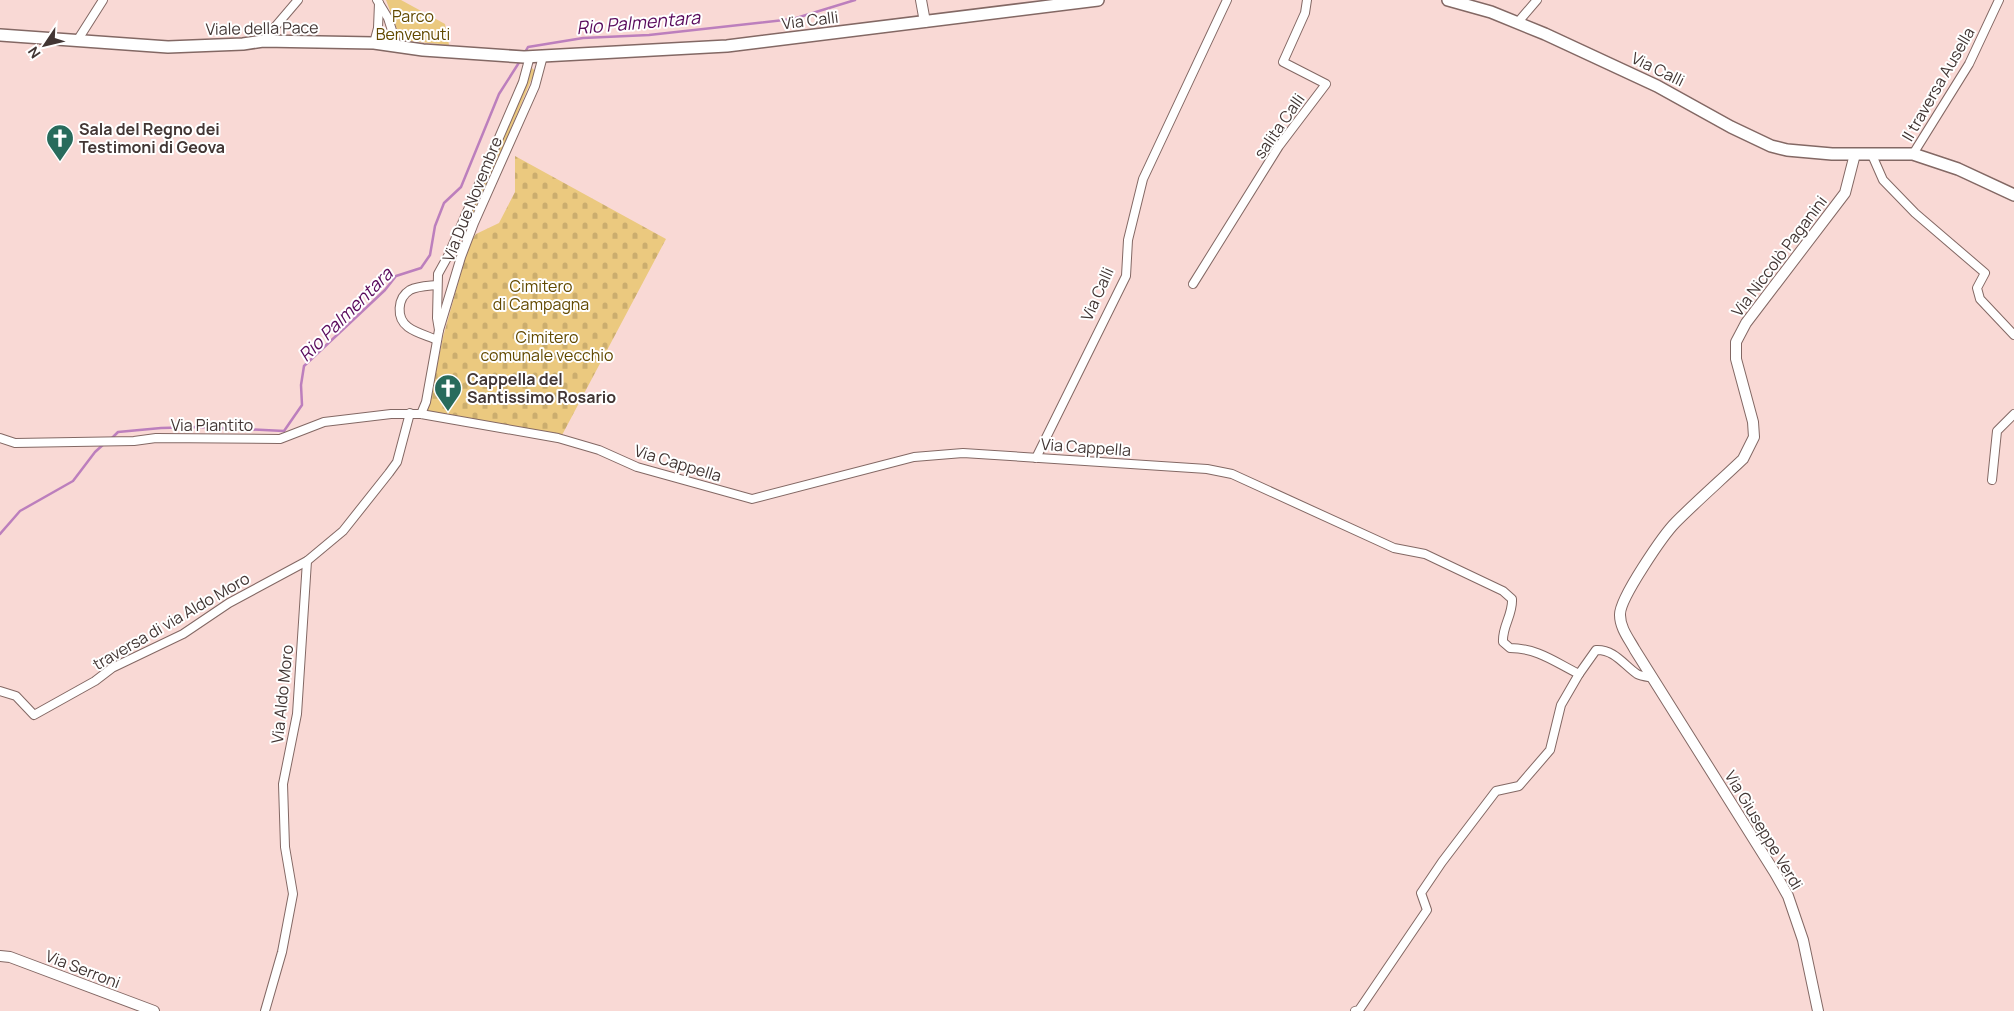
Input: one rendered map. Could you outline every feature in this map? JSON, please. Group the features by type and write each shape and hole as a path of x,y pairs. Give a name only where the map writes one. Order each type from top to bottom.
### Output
{"main road":[{"name":"Via Calli","path":"527,56 727,46 1098,0"},
{"name":"Via Calli","path":"1448,0 1473,6 1518,22 1658,86 1771,146 1795,151 1872,155 1914,154"},
{"name":"Viale della Pace","path":"0,35 168,47 243,44 263,41 374,43 468,54 527,56"},
{"path":"1914,154 1958,169 2014,195"}],"street":[{"path":"77,41 103,0"},
{"path":"263,41 298,0"},
{"path":"921,0 925,22"},
{"name":"Via Calli","path":"1036,458 1126,276 1128,240 1143,179 1227,0"},
{"name":"salita Calli","path":"1193,284 1279,146 1326,84 1283,62 1305,13 1307,0"},
{"path":"1518,22 1537,0"},
{"name":"II traversa Ausella","path":"1914,154 1969,64 1999,0"},
{"path":"374,43 378,28 378,1"},
{"path":"378,1 388,18 397,46"},
{"name":"Via Due Novembre","path":"439,330 436,318 438,274 448,256 522,82 527,56"},
{"name":"Via Due Novembre","path":"421,414 426,402 439,330 470,234 535,86 544,56"},
{"name":"Via Niccolò Paganini","path":"1653,678 1621,626 1619,614 1624,600 1633,583 1675,523 1743,459 1751,446 1754,437 1753,422 1736,359 1736,342 1746,324 1845,193 1854,154"},
{"path":"1872,155 1883,180 1915,213 1985,273 1977,288 1980,299 2014,335"},
{"path":"437,285 411,290 401,301 399,308 400,316 409,328 437,340"},
{"name":"Via Piantito","path":"0,438 15,443 134,441 156,438 280,439 324,422 391,414 421,414"},
{"path":"307,561 343,531 390,473 397,462 410,414"},
{"name":"Via Cappella","path":"421,414 558,438 599,450 637,467 752,499 914,457 963,453 1207,469 1232,474 1394,548 1425,554 1503,591 1512,599 1512,609 1502,633 1503,642 1510,648 1527,648 1538,652 1579,674"},
{"path":"1992,480 1997,431 2014,414"},
{"name":"traversa di via Aldo Moro","path":"0,691 16,696 34,714 95,681 112,668 183,634 229,603 307,561"},
{"name":"Via Aldo Moro","path":"265,1011 282,952 293,894 285,847 283,784 297,714 307,561"},
{"path":"1355,1011 1359,1010 1426,910 1422,893 1442,862 1496,791 1519,786 1550,750 1561,705 1596,650 1603,650 1624,661 1638,675 1653,678"},
{"name":"Via Giuseppe Verdi","path":"1653,678 1788,896 1803,940 1818,1011"},
{"name":"Via Serroni","path":"0,956 10,957 154,1011"}],"green space":[{"name":"Parco Benvenuti","path":"386,0 401,0 445,24 449,45 401,40"},
{"path":"532,68 535,71 474,217 471,218 469,217"},
{"name":"Cimitero di Campagna","path":"515,156 666,239 561,437 427,414 443,337 469,244 476,234 499,223 515,192"}],"waterway":[{"name":"Rio Palmentara","path":"524,54 528,47 583,38 649,35 793,19 855,0"},
{"name":"Rio Palmentara","path":"110,440 118,432 161,428 198,427 284,431 302,405 301,385 304,366 385,290 396,276 421,268 430,255 435,226 444,203 461,187 499,94 520,61"},
{"name":"Rio Palmentara","path":"0,534 20,511 73,481 95,452 105,443"}],"place":[{"name":"Sala del Regno dei Testimoni di Geova","path":"60,162"},
{"name":"Cappella del Santissimo Rosario","path":"448,412"}],"park label":[{"name":"Cimitero comunale vecchio","path":"547,346"}]}
